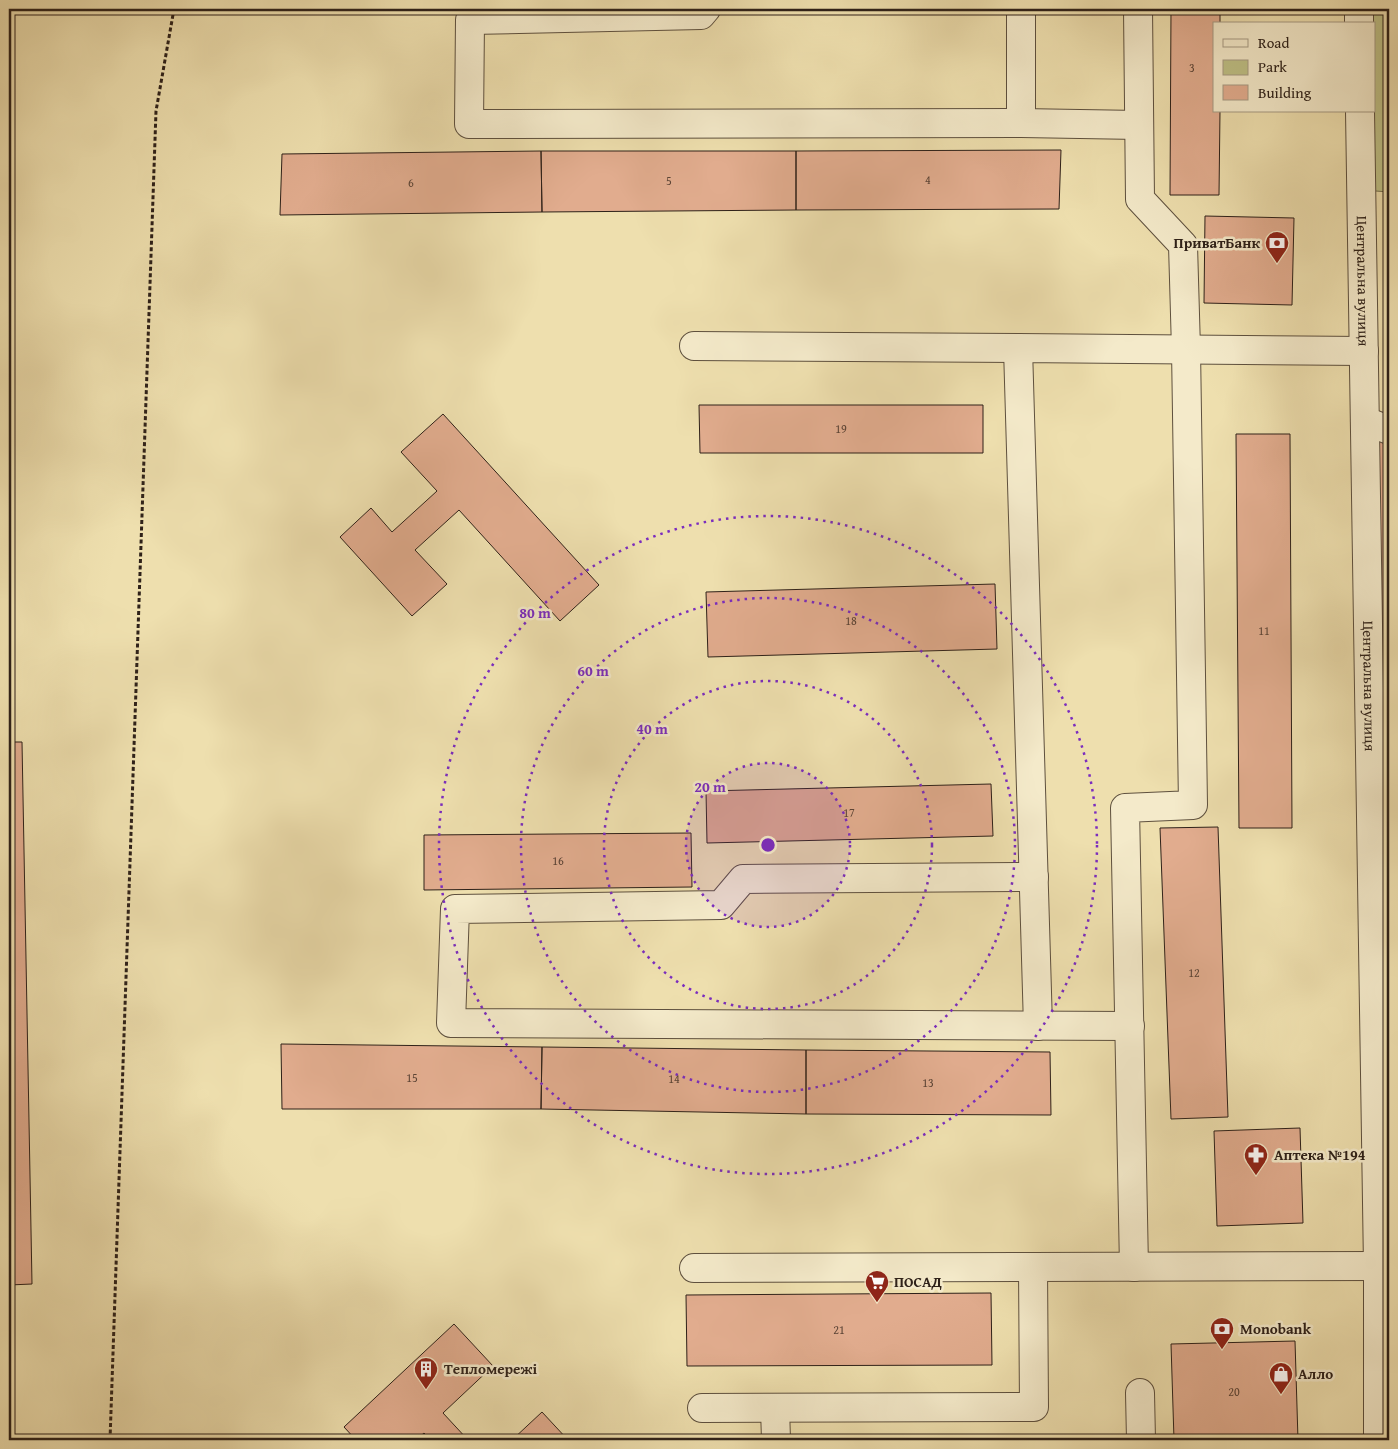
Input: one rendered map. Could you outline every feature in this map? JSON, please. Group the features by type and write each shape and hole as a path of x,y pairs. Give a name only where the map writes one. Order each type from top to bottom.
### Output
{"street":[{"path":"706,9 701,15 470,20 469,124 1021,123 1139,125"},
{"path":"1021,9 1021,123"},
{"path":"1134,1266 1125,808 1193,805 1183,245 1140,199 1138,9"},
{"path":"1359,9 1359,22"},
{"name":"Центральна вулиця","path":"1360,112 1364,351 1377,426 1378,1440"},
{"path":"694,346 1364,351"},
{"path":"1018,348 1038,1026"},
{"path":"1034,877 743,879 721,905 455,910 451,1023 1130,1026"},
{"path":"694,1268 1378,1266"},
{"path":"702,1408 1034,1407 1033,1267"},
{"path":"1140,1393 1141,1440"},
{"path":"775,1408 776,1440"}],"path":[{"path":"110,1440 156,111 174,9"}],"green space":[{"path":"1359,9 1389,9 1389,192 1362,190 1360,112 1376,112 1376,22 1359,22"}],"building":[{"path":"1171,9 1220,9 1220,22 1213,22 1213,112 1220,112 1219,195 1170,195"},
{"path":"1386,9 1389,9 1389,29 1386,29"},
{"path":"1387,48 1389,48 1389,81 1388,81"},
{"path":"1384,101 1389,101 1389,181 1386,181"},
{"path":"1061,150 1059,209 796,210 796,151"},
{"path":"541,151 796,151 796,210 542,212"},
{"path":"541,151 542,212 280,215 282,154"},
{"path":"1205,216 1294,218 1292,305 1204,303"},
{"path":"699,405 983,405 983,453 700,453"},
{"path":"443,414 599,585 560,621 459,510 415,550 447,584 412,616 340,537 371,508 392,532 437,491 401,452"},
{"path":"1367,424 1389,433 1389,1440"},
{"path":"1236,434 1290,434 1292,828 1239,828"},
{"path":"995,584 997,649 708,657 706,592"},
{"path":"9,742 22,742 32,1284 9,1285"},
{"path":"991,784 993,836 707,843 706,791"},
{"path":"1218,827 1228,1117 1171,1119 1160,828"},
{"path":"691,833 692,887 424,890 424,835"},
{"path":"281,1044 542,1047 541,1109 282,1109"},
{"path":"542,1047 806,1050 806,1114 541,1109"},
{"path":"806,1050 1050,1052 1051,1115 806,1114"},
{"path":"1300,1128 1303,1223 1217,1226 1214,1131"},
{"path":"991,1293 992,1365 687,1366 686,1295"},
{"name":"Тепломережі","path":"454,1324 493,1366 443,1413 468,1440 431,1440 424,1433 416,1440 356,1440 344,1427"},
{"path":"1295,1341 1298,1440 1174,1440 1171,1344"},
{"name":"Тепломережі","path":"542,1412 568,1440 512,1440"}],"place":[{"name":"ПриватБанк","path":"1277,264"},
{"name":"Аптека №194","path":"1256,1176"},
{"name":"ПОСАД","path":"877,1303"},
{"name":"Monobank","path":"1222,1350"},
{"name":"Тепломережі","path":"426,1390"},
{"name":"Алло","path":"1281,1395"}]}
